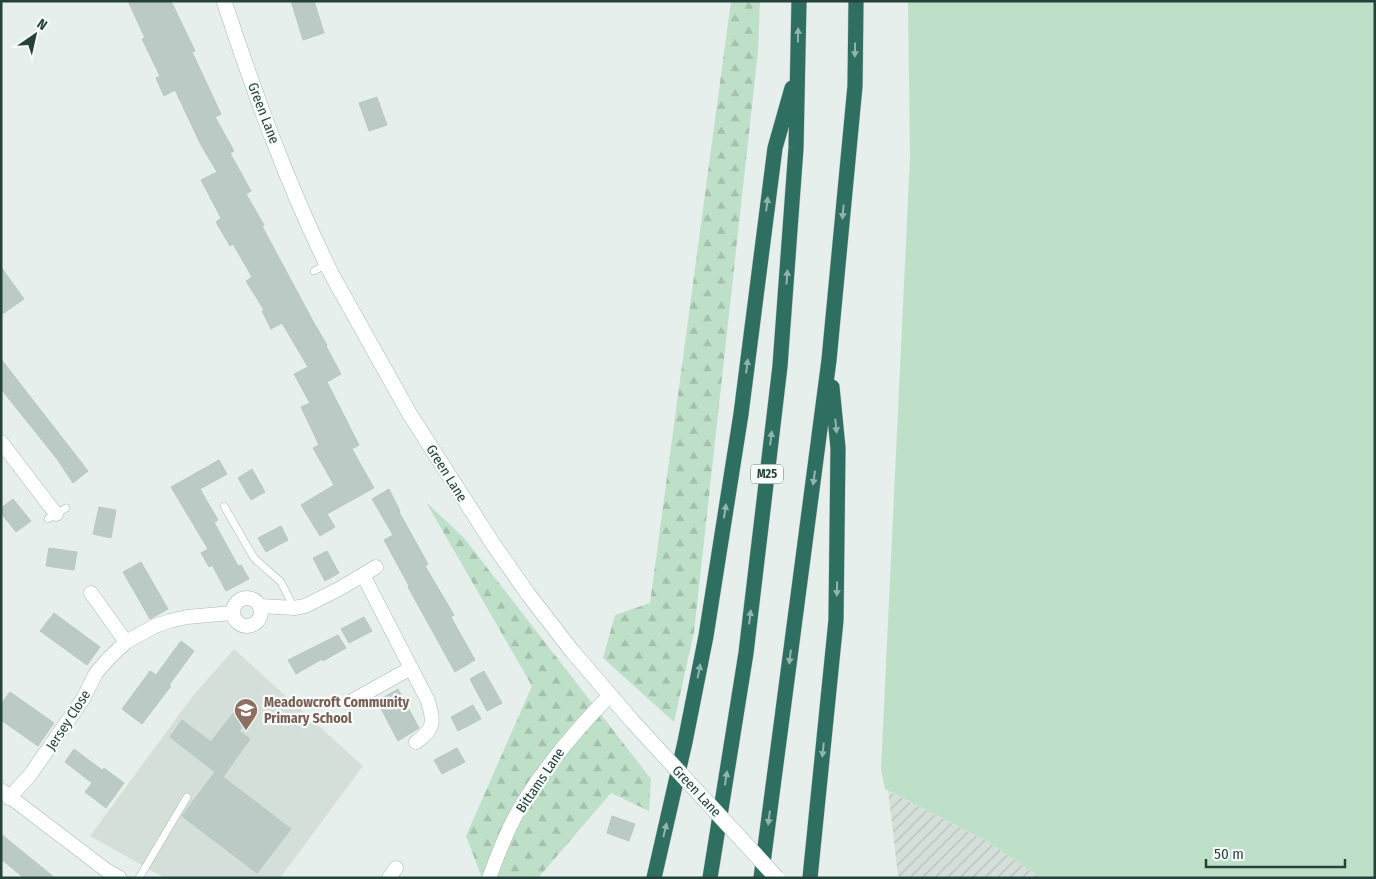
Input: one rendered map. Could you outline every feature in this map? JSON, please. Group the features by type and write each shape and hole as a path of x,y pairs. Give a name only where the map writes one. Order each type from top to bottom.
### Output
{"highway":[{"name":"M25","path":"710,878 746,653 780,366 796,148 799,1"},
{"path":"761,878 829,360 855,86 856,1"},
{"name":"M25","path":"654,878 685,742 706,636 741,414 774,148 798,68"},
{"path":"810,878 836,620 838,448 829,360"}],"street":[{"name":"Green Lane","path":"224,1 259,103 290,180 320,268 409,413 493,544 572,652 633,722 777,878"},
{"path":"1,442 57,514"},
{"path":"261,606 294,608 305,606 376,567"},
{"path":"363,575 428,701 433,717 430,728 426,735 416,742"},
{"path":"91,593 126,642"},
{"path":"244,597 251,597 257,600 261,606 262,613 260,620 254,625 247,626 240,625 232,613 238,600 244,597"},
{"name":"Jersey Close","path":"5,794 30,775 36,768 83,699 96,673 126,642 155,626 170,621 187,617 232,613"},
{"path":"350,702 411,668"},
{"name":"Bittams Lane","path":"489,878 516,816 532,789 571,736 610,695"},
{"path":"5,794 106,870 120,878"}],"lane":[{"path":"224,506 254,558 281,582 294,608"},
{"path":"139,878 187,797"}],"shaded area":[{"name":"Meadowcroft Community Primary School","path":"234,649 363,766 280,878 165,878 90,836 192,697"},
{"path":"888,791 990,843 1041,878 901,878 898,875"}],"green space":[{"path":"731,1 760,1 758,51 694,632 674,722 603,658 615,615 650,603"},
{"path":"908,1 1375,1 1375,878 1041,878 990,843 885,789 881,770 910,157"},
{"path":"426,502 464,538 651,779 649,811 611,793 538,878 482,878 466,836 532,686"}],"building":[{"path":"128,1 171,1 195,51 192,52 221,114 215,117 234,151 230,153 251,191 246,194 341,374 327,382 359,445 352,449 374,488 327,514 335,527 320,536 301,505 334,485 313,448 319,445 301,407 310,403 294,374 308,367 282,323 271,329 262,311 264,310 246,281 252,277 233,244 230,246 216,222 221,218 201,180 217,172 201,145 175,90 164,96 156,78 160,76 142,39 145,38"},
{"path":"291,1 314,1 324,33 303,40"},
{"path":"377,97 387,125 369,131 359,103"},
{"path":"1,267 24,299 1,315"},
{"path":"1,359 88,471 73,483 57,459 1,389"},
{"path":"219,460 227,474 200,489 218,520 214,522 238,566 241,565 249,579 226,591 212,565 209,567 201,553 208,549 171,487"},
{"path":"252,469 265,492 251,500 238,478"},
{"path":"389,489 399,512 428,564 425,566 454,615 451,617 475,660 455,672 384,540 393,535 372,499"},
{"path":"13,499 31,521 16,532 1,513 1,508"},
{"path":"99,507 116,510 111,538 93,534"},
{"path":"281,526 288,540 266,552 258,538"},
{"path":"49,548 77,552 74,570 46,566"},
{"path":"327,551 339,573 325,581 313,558"},
{"path":"141,562 168,609 150,619 123,572"},
{"path":"54,613 100,647 87,665 40,631"},
{"path":"364,617 372,631 349,643 341,629"},
{"path":"338,635 346,648 296,674 288,660"},
{"path":"181,641 194,651 169,685 171,686 142,724 122,709 150,671 156,675"},
{"path":"484,671 502,703 487,711 470,679"},
{"path":"398,689 419,728 398,741 377,701"},
{"path":"10,692 54,723 38,746 1,720 1,704"},
{"path":"473,705 481,719 458,731 451,717"},
{"path":"234,712 246,722 239,731 250,739 223,777 291,829 257,873 182,816 215,772 170,737 182,720 211,742"},
{"path":"457,748 465,762 442,774 434,760"},
{"path":"74,749 102,770 104,768 124,783 106,808 85,792 92,783 65,762"},
{"path":"612,816 635,824 629,841 607,833"},
{"path":"1,834 55,878 24,878 1,859"}],"place":[{"name":"Meadowcroft Community Primary School","path":"246,731"}]}
